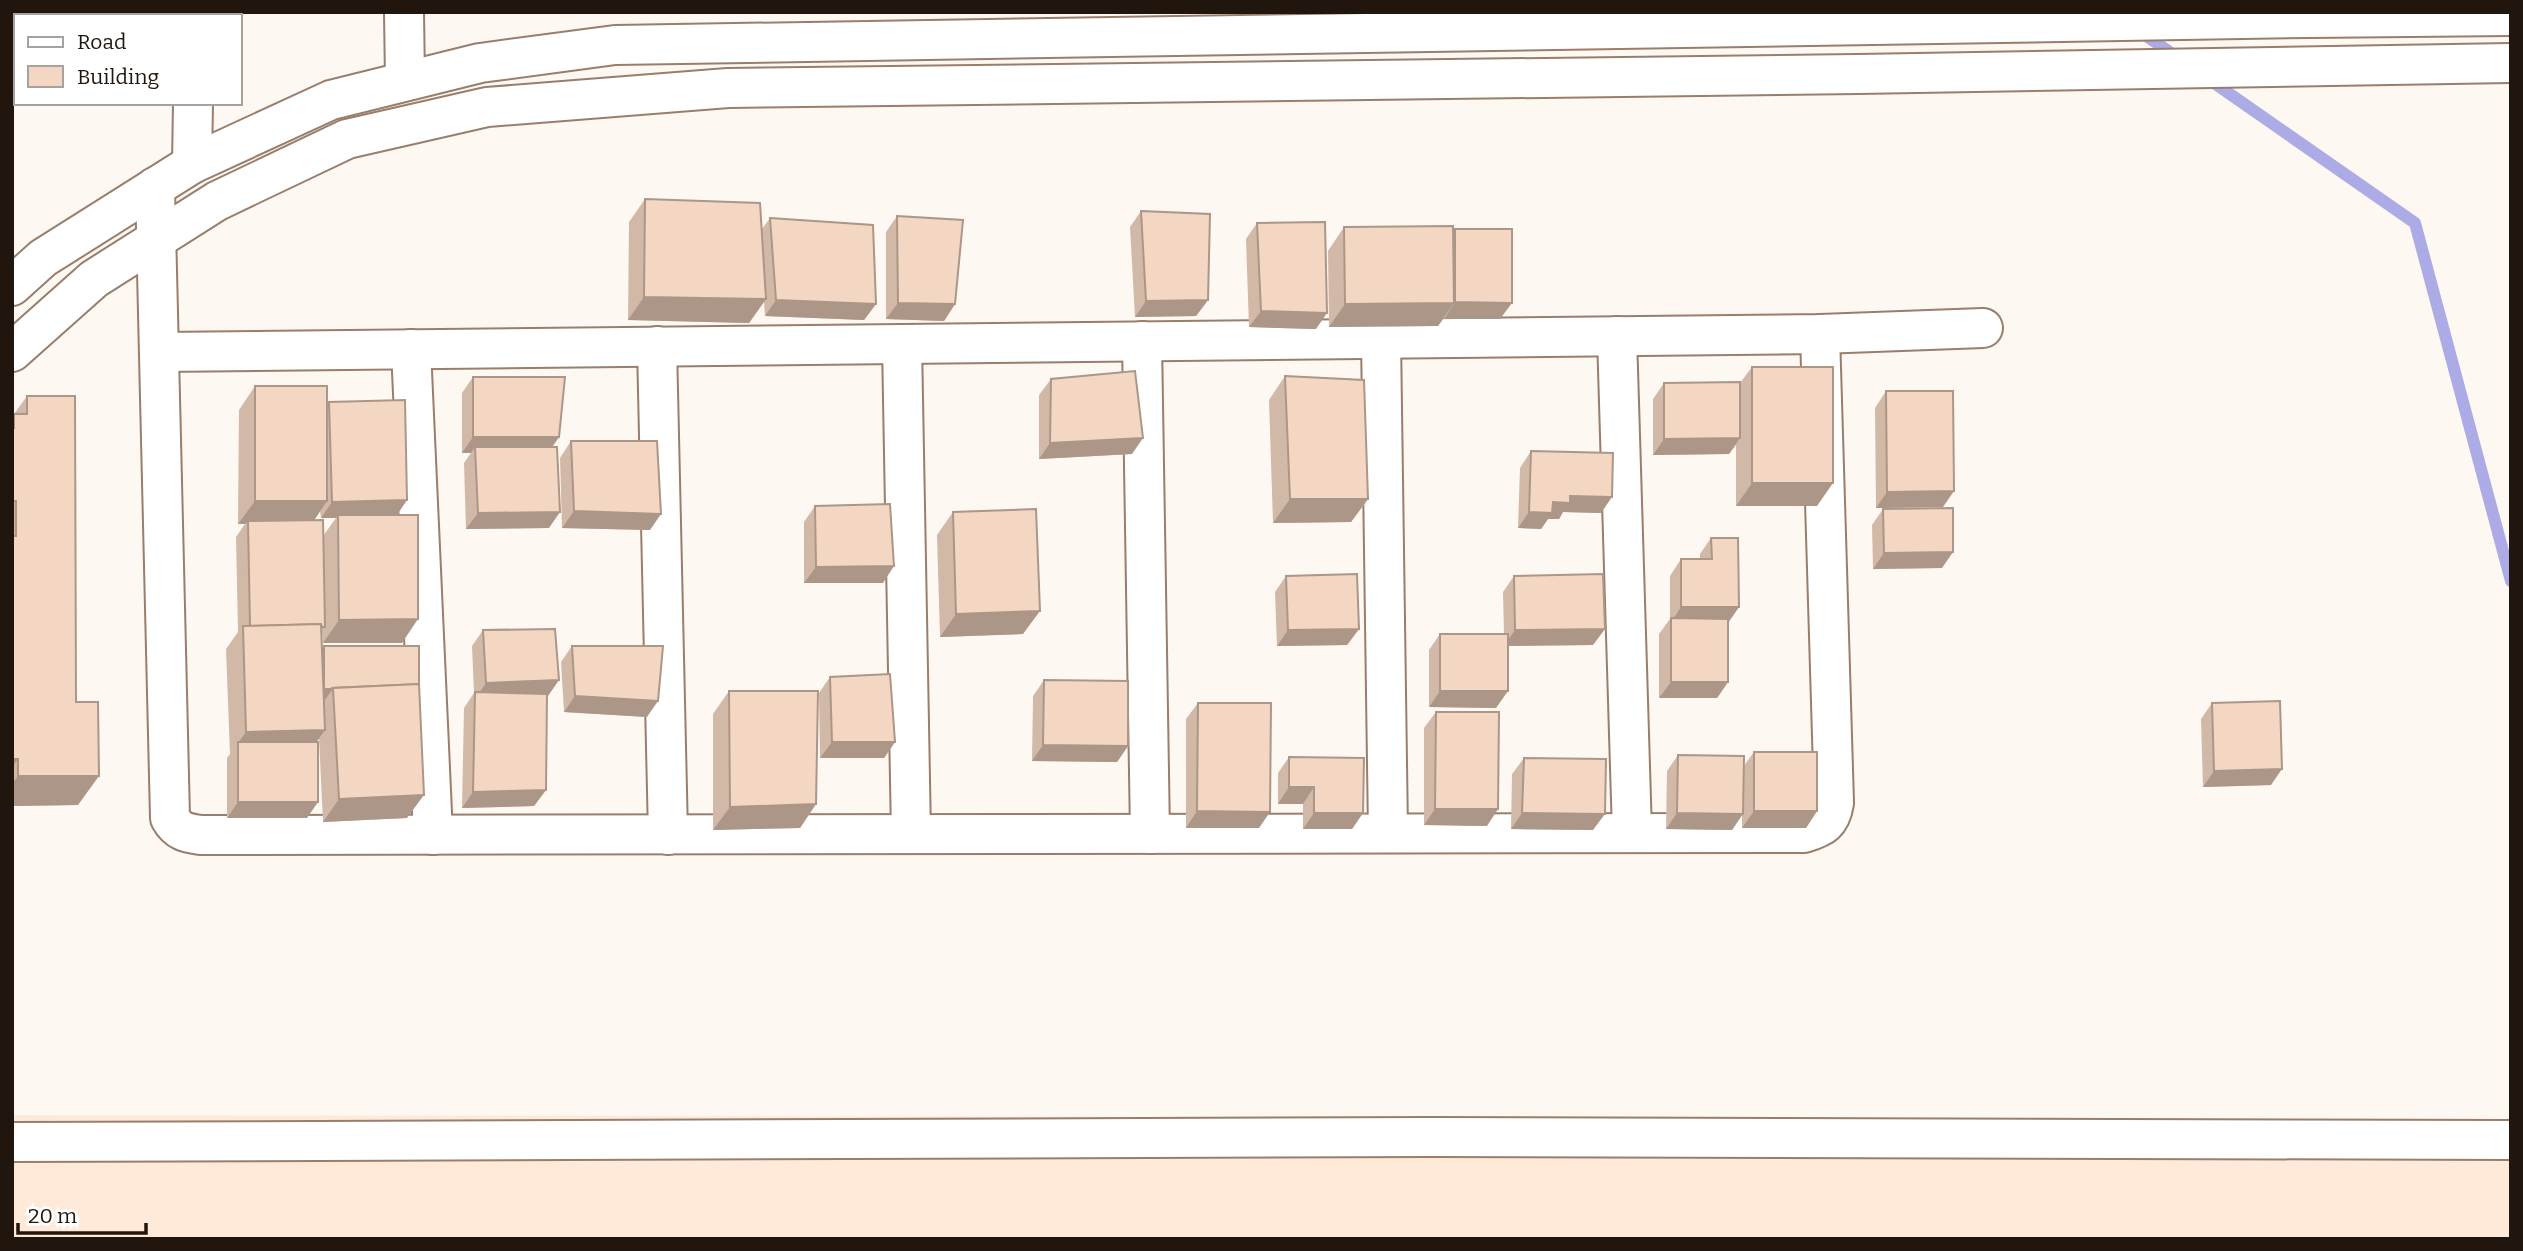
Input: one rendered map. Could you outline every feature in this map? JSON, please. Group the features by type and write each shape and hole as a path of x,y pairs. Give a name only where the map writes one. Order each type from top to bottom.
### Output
{"street":[{"path":"404,12 405,81"},
{"path":"2295,65 2299,16"},
{"path":"12,286 43,258 192,164 331,100 480,63 615,45 1175,24 2094,22 2299,16 2511,16"},
{"path":"2080,70 2094,22"},
{"path":"12,352 94,279 217,201 347,139 487,107 728,88 2511,63"},
{"path":"192,164 193,105"},
{"path":"155,187 170,818 176,828 186,833 201,835 1804,833 1822,828 1832,818 1834,803 1820,334"},
{"path":"160,352 1820,334 1983,328"},
{"path":"1617,336 1632,833"},
{"path":"1381,338 1388,833"},
{"path":"1142,341 1150,834"},
{"path":"902,344 911,834"},
{"path":"657,346 668,835"},
{"path":"411,349 433,835"},
{"path":"12,1142 1403,1137 2511,1140"}],"shaded area":[{"path":"12,1115 2511,1119 2511,1239 12,1239"}],"building":[{"path":"645,199 760,203 766,299 644,297"},
{"path":"1141,211 1210,214 1208,300 1146,301"},
{"path":"897,216 963,220 955,304 898,303"},
{"path":"770,218 873,225 876,304 776,300"},
{"path":"1325,222 1327,313 1261,311 1257,223"},
{"path":"1453,226 1454,303 1345,304 1344,227"},
{"path":"1455,229 1512,229 1512,303 1455,302"},
{"path":"1752,367 1833,367 1833,483 1752,483"},
{"path":"1135,371 1143,438 1050,443 1051,379"},
{"path":"1285,376 1364,380 1368,499 1290,499"},
{"path":"473,377 565,377 559,437 473,437"},
{"path":"1740,382 1740,438 1664,439 1664,383"},
{"path":"255,386 327,386 327,501 255,501"},
{"path":"1886,391 1953,391 1954,491 1887,492"},
{"path":"27,396 75,396 76,702 98,702 99,776 18,776 18,759 12,759 12,536 16,536 16,501 12,501 12,428 14,414 27,414"},
{"path":"405,400 407,500 332,502 329,402"},
{"path":"571,441 657,441 661,514 574,511"},
{"path":"475,447 557,447 560,512 478,513"},
{"path":"1531,451 1613,453 1612,497 1570,496 1570,503 1553,502 1552,513 1529,512"},
{"path":"890,504 894,566 816,567 815,506"},
{"path":"1953,508 1953,552 1884,553 1883,509"},
{"path":"1036,509 1040,611 956,614 953,512"},
{"path":"338,515 418,515 418,619 339,620"},
{"path":"323,520 325,627 321,624 250,626 248,521"},
{"path":"1711,538 1738,538 1739,607 1681,607 1681,559 1712,559"},
{"path":"1357,574 1359,629 1288,630 1286,576"},
{"path":"1603,574 1605,629 1515,630 1514,576"},
{"path":"1671,618 1728,619 1728,682 1671,682"},
{"path":"321,624 325,730 246,732 243,626"},
{"path":"555,629 559,680 486,683 483,630"},
{"path":"1440,634 1508,634 1508,691 1440,691"},
{"path":"324,646 419,646 419,684 324,689"},
{"path":"572,646 663,646 658,701 575,696"},
{"path":"890,674 895,742 832,742 830,677"},
{"path":"1044,680 1128,681 1128,746 1043,745"},
{"path":"419,684 424,795 339,799 333,688"},
{"path":"729,691 818,691 816,804 730,807"},
{"path":"475,692 547,694 546,790 473,792"},
{"path":"2280,701 2282,769 2214,771 2212,703"},
{"path":"1198,703 1271,703 1270,812 1197,811"},
{"path":"1436,712 1499,712 1498,809 1435,809"},
{"path":"238,742 318,742 318,802 238,802"},
{"path":"1754,752 1817,752 1817,811 1754,811"},
{"path":"1678,755 1744,756 1743,814 1677,813"},
{"path":"1289,757 1364,758 1363,813 1314,813 1314,787 1289,787"},
{"path":"1524,758 1606,759 1605,814 1522,813"}],"waterway":[{"path":"2138,30 2178,58"},
{"path":"2207,78 2415,223 2511,581"}]}
